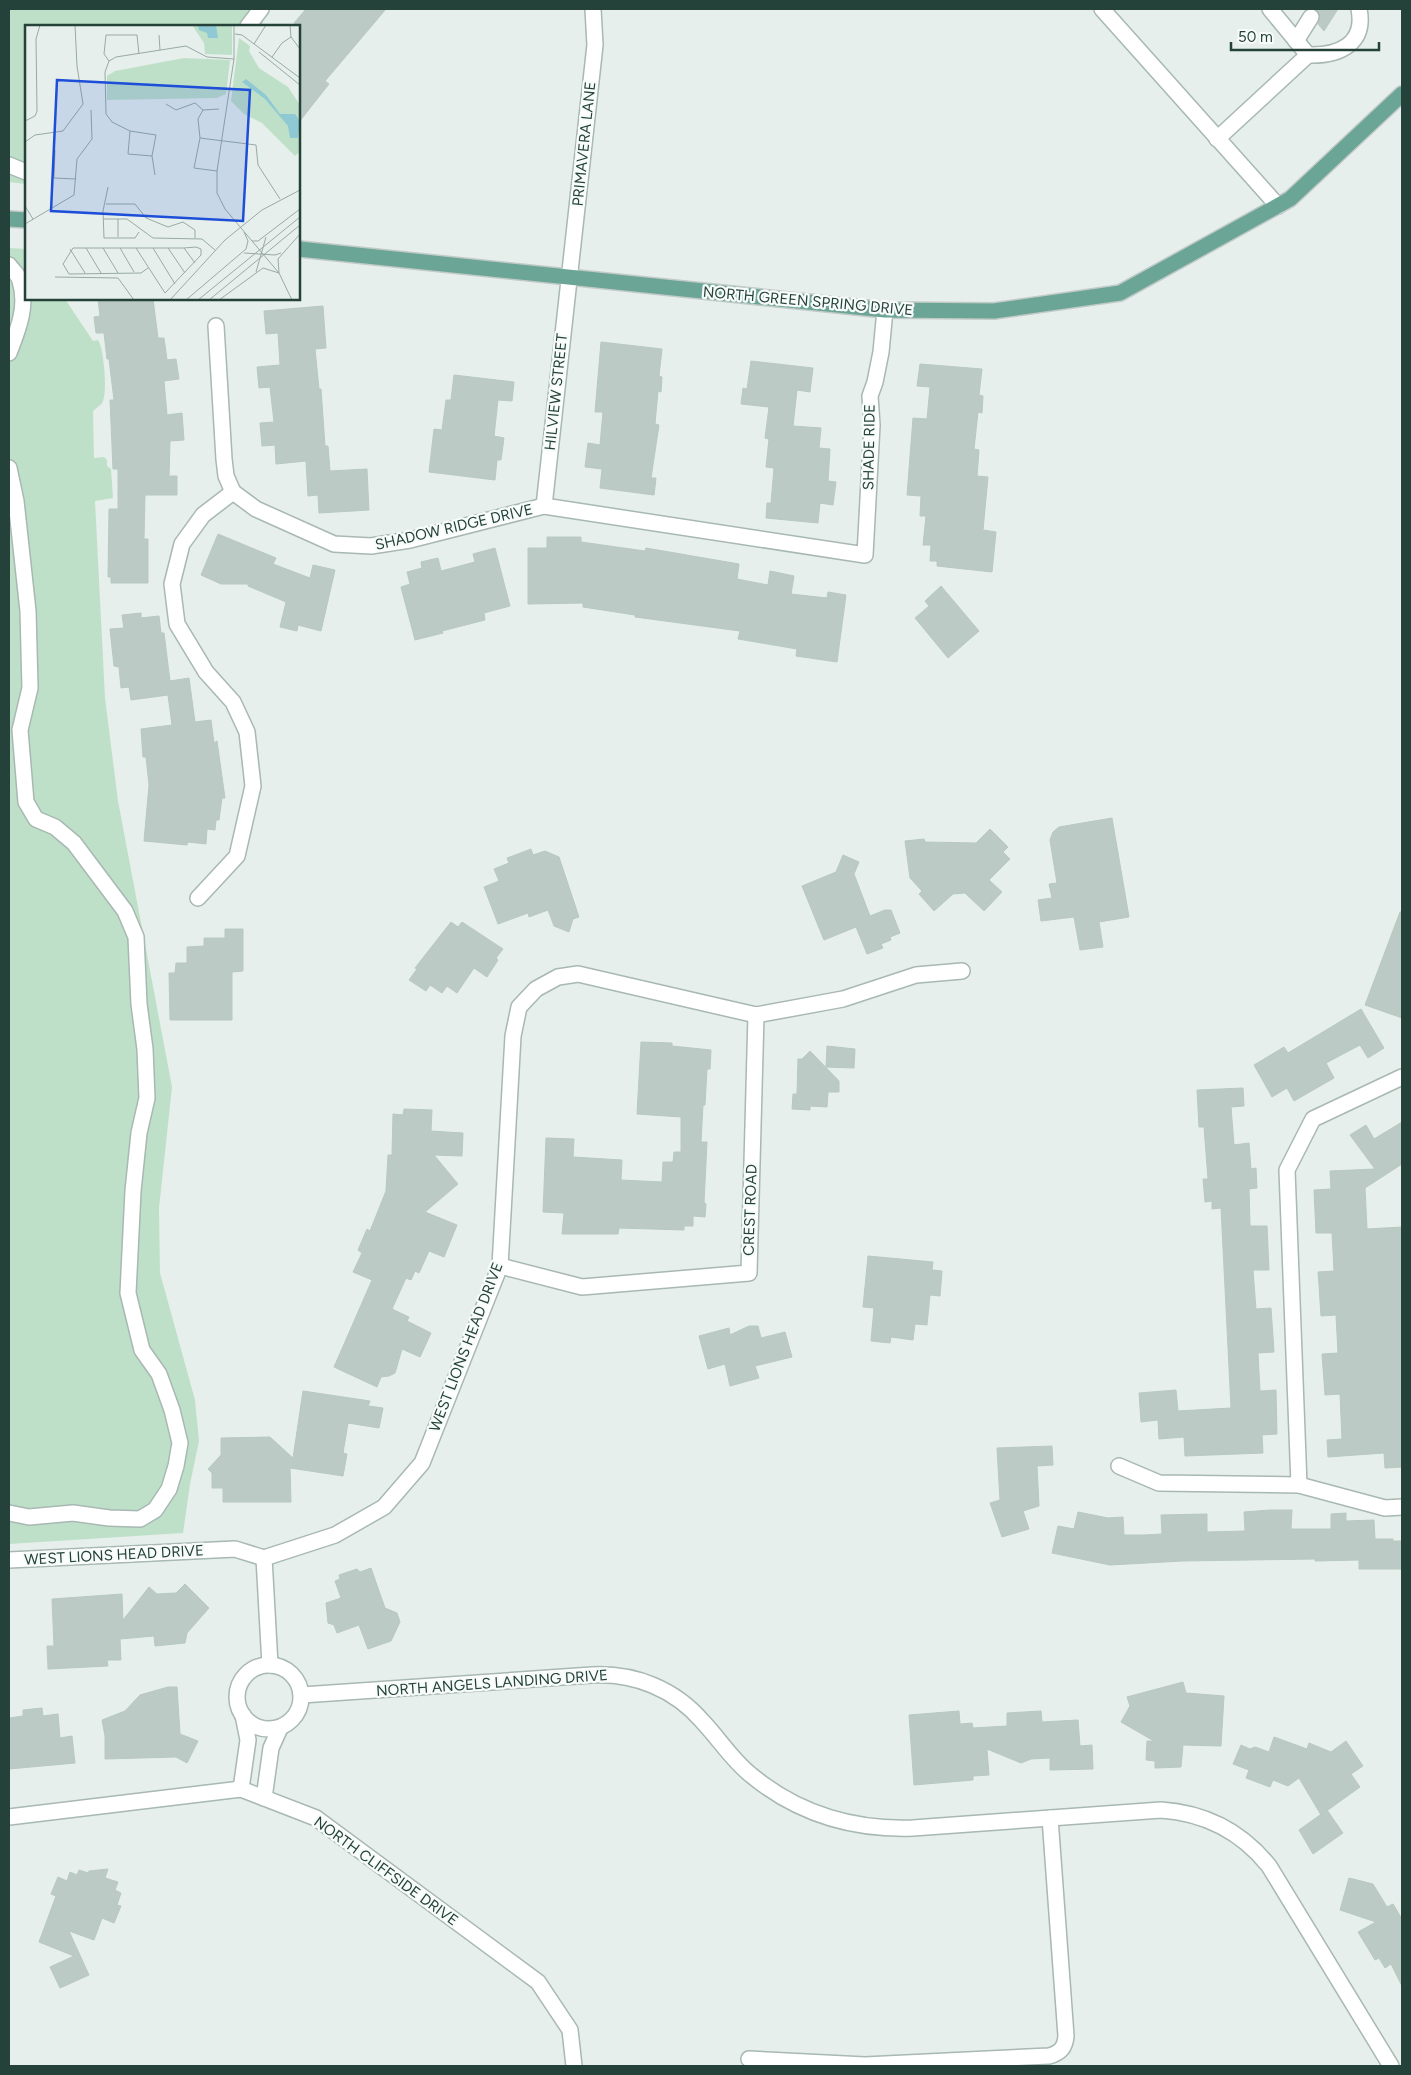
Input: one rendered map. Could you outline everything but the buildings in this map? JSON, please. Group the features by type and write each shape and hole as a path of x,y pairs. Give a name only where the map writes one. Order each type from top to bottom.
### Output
{"main road":[{"name":"NORTH GREEN SPRING DRIVE","path":"300,249 885,310 994,311 1120,293 1290,199 1402,94"},
{"path":"9,219 25,220"}],"street":[{"path":"249,25 261,9"},
{"name":"PRIMAVERA LANE","path":"570,278 595,45 593,9"},
{"path":"1102,9 1278,206"},
{"path":"1217,139 1308,55 1326,56 1340,51 1357,35 1361,20 1359,9"},
{"path":"1275,11 1308,55"},
{"path":"1296,41 1311,17"},
{"path":"9,165 25,172"},
{"path":"9,265 20,279 23,308 18,332 9,353"},
{"name":"HILVIEW STREET","path":"544,506 570,278"},
{"name":"SHADE RIDE","path":"865,555 872,425 870,396 881,352 885,310"},
{"path":"198,898 237,856 253,786 247,732 233,702 206,672 177,624 172,584 182,544 203,515 232,492 226,476 224,459 216,326"},
{"path":"9,468 16,501 28,611 30,688 20,730 26,802 36,819 55,827 74,843 125,911 136,937 139,1004 145,1048 147,1098 139,1133 133,1191 128,1293 142,1350 159,1374 172,1410 180,1443 169,1489 155,1510 140,1519 109,1518 73,1513 29,1517 9,1513"},
{"name":"SHADOW RIDGE DRIVE","path":"232,492 256,509 334,544 371,546 410,540 544,506 865,555"},
{"path":"756,1015 842,999 916,975 962,971"},
{"name":"WEST LIONS HEAD DRIVE","path":"9,1560 235,1549 264,1558 335,1535 384,1507 422,1463 500,1266 513,1036 519,1007 536,988 558,977 578,974 756,1015"},
{"name":"CREST ROAD","path":"500,1266 582,1287 749,1273 756,1015"},
{"path":"1299,1485 1287,1170 1313,1119 1402,1077"},
{"path":"1119,1466 1160,1483 1299,1485 1385,1508 1402,1507"},
{"path":"264,1558 270,1665"},
{"path":"276,1665 286,1669 294,1676 300,1685 302,1695 301,1706 289,1723 280,1728 270,1730 250,1723 238,1705 237,1694 246,1674 255,1668 276,1665"},
{"name":"NORTH ANGELS LANDING DRIVE","path":"302,1695 592,1675 626,1677 660,1688 679,1700 697,1714 724,1748 751,1775 783,1798 827,1818 855,1825 894,1829 1150,1810 1173,1811 1206,1818 1236,1834 1254,1849 1276,1876 1391,2066"},
{"path":"241,1789 248,1740 243,1715"},
{"path":"264,1798 271,1748 280,1728"},
{"name":"NORTH CLIFFSIDE DRIVE","path":"9,1817 241,1789 316,1818 538,1982 570,2030 574,2066"},
{"path":"749,2059 865,2065 1049,2056 1057,2053 1064,2047 1066,2036 1050,1818"}],"green space":[{"path":"9,9 266,9 262,25 25,25 25,184 9,182"},
{"path":"9,248 25,249 25,300 66,300 93,341 98,340 103,361 104,398 101,404 93,411 94,458 104,457 107,460 107,466 111,469 113,498 95,501 105,698 118,801 172,1087 159,1208 160,1273 195,1400 199,1441 183,1533 9,1544"}]}
